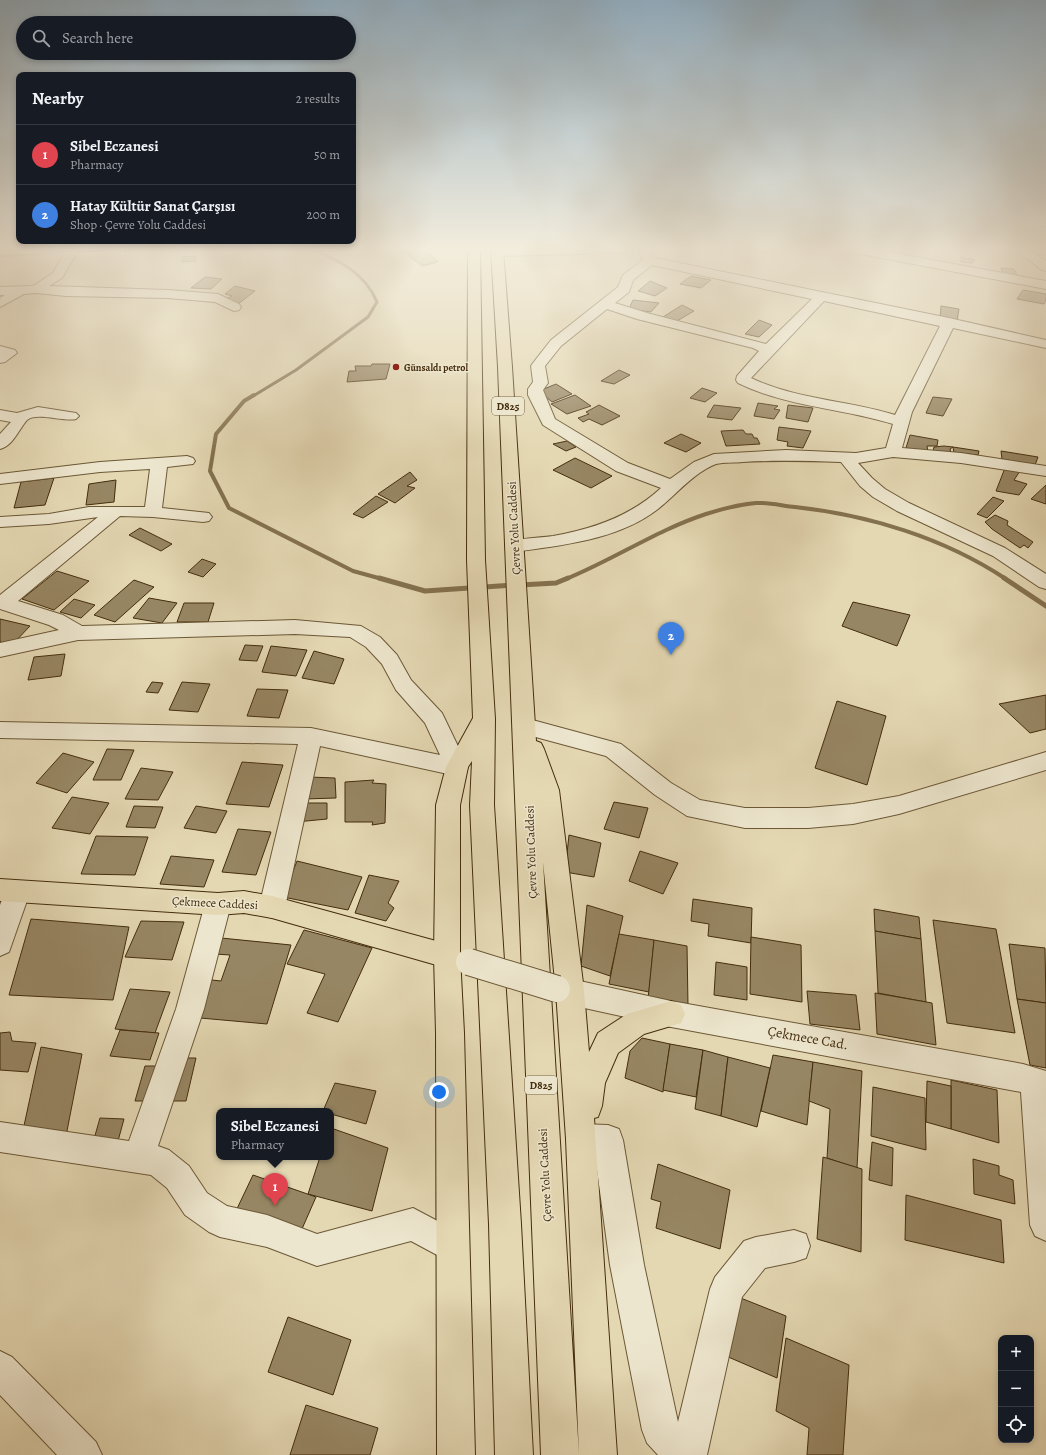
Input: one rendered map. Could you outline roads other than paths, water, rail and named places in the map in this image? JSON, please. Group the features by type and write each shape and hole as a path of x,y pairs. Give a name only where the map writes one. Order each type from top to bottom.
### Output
{"main road":[{"name":"D825","path":"474,317 476,560 484,719 482,805 506,1224 514,1455"},
{"name":"Çevre Yolu Caddesi","path":"503,317 525,720 545,1199 560,1455"},
{"path":"456,1455 450,1033 458,959 448,804 457,767 484,719"},
{"path":"525,720 547,790 564,990 582,1139 598,1455"},
{"name":"Çekmece Caddesi","path":"8,891 218,904 244,902 272,907 458,959"},
{"path":"582,1139 590,1082 608,1043 637,1023 671,1014"}],"street":[{"path":"587,317 551,348 538,366 541,384 535,389 536,395 549,422 622,467 672,486"},
{"path":"646,317 744,340 758,345 765,349 766,352"},
{"path":"801,317 766,352 744,376 743,380 757,388 814,402 886,416 901,422"},
{"path":"922,317 1046,344"},
{"path":"893,452 904,412 910,403 949,322"},
{"path":"0,350 10,353 0,359"},
{"path":"0,415 18,418 38,412 71,416"},
{"path":"0,444 20,421 18,418"},
{"path":"515,554 554,541 588,534 621,522 652,506 672,486 700,466 714,459 786,455 845,457 878,456 893,452 961,458 1046,471"},
{"path":"845,457 866,482 879,493 903,507 999,552 1046,584"},
{"path":"0,479 100,467 187,461"},
{"path":"153,512 159,463"},
{"path":"1,603 116,511"},
{"path":"0,522 49,519 89,512 116,511 153,512 203,517"},
{"path":"1,603 56,620 78,633"},
{"path":"0,650 78,633 295,628 354,631 373,642 390,660 403,685 434,719 457,767"},
{"path":"525,720 613,750 663,789 695,809 745,818 808,818 861,812 899,805 1046,761"},
{"path":"0,730 312,736 457,767"},
{"path":"272,907 312,736"},
{"path":"0,944 8,891"},
{"path":"138,1159 190,1009 218,904"},
{"name":"Çekmece Cad.","path":"458,959 564,990 671,1014 1016,1076 1041,1084"},
{"path":"1041,1084 1046,1225"},
{"path":"0,1137 158,1161 178,1177 196,1204 220,1221 267,1231 317,1250 413,1224 452,1247"},
{"path":"582,1139 608,1140 627,1265 661,1442 684,1455"},
{"path":"688,1455 727,1289 756,1253 794,1246"},
{"path":"0,1371 83,1455"}],"waterway":[{"path":"253,396 296,370 368,317"},
{"path":"254,395 244,401 216,434 210,471 229,508 353,571 382,579"},
{"path":"566,579 670,528 706,514 731,507 761,503 823,511 878,522 932,540 982,564 1006,579"},
{"path":"379,578 425,591 512,585"},
{"path":"520,585 556,583 568,578"},
{"path":"1004,578 1046,606"}],"place":[{"name":"Günsaldı petrol","path":"396,367"},
{"name":"Hatay Kültür Sanat Çarşısı","path":"671,655"},
{"name":"Sibel Eczanesi","path":"275,1206"}]}
